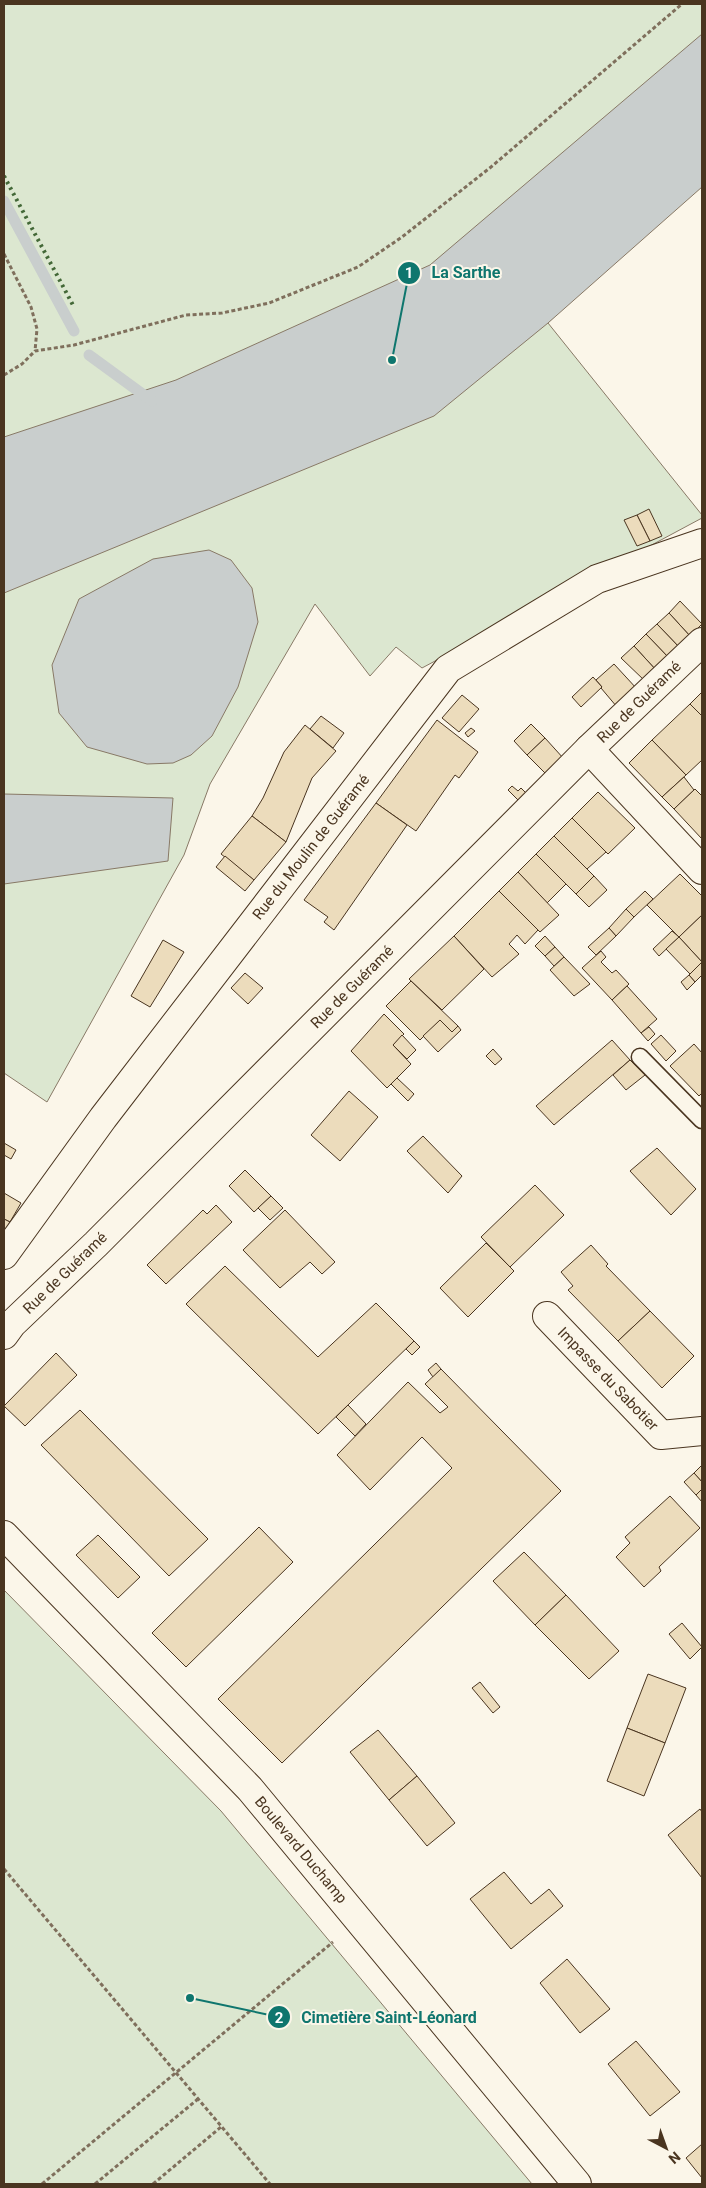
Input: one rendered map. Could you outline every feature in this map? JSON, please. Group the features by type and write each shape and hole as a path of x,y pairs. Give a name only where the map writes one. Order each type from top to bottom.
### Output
{"street":[{"name":"Rue du Moulin de Guéramé","path":"4,1255 103,1118 448,669 597,579 702,543"},
{"name":"Rue de Guéramé","path":"4,1336 12,1324 96,1244 589,749 702,642"},
{"path":"589,749 702,870"},
{"name":"Impasse du Sabotier","path":"548,1316 661,1435 702,1431"},
{"name":"Boulevard Duchamp","path":"4,1535 250,1790 577,2184"}],"lane":[{"path":"640,1057 702,1120"}],"path":[{"path":"4,375 22,364 35,352 74,345 186,315 222,313 269,303 358,267 402,236 491,167 682,4"},
{"path":"4,254 31,307 37,329 35,352"},
{"path":"4,1869 270,2184"},
{"path":"42,2184 359,1921"},
{"path":"95,2184 198,2099"},
{"path":"153,2184 222,2127"}],"green space":[{"path":"4,4 702,4 702,167 548,323 702,515 702,518 422,668 396,647 370,676 315,604 210,784 184,855 47,1102 4,1073"},
{"path":"4,1590 221,1811 532,2184 4,2184"}],"shaded area":[{"path":"702,34 702,187 548,323 434,416 4,593 4,437 176,380 430,265"},
{"path":"209,550 231,560 252,588 258,622 238,687 212,736 191,755 173,763 147,764 87,747 59,713 52,665 79,599 153,559"},
{"path":"4,794 173,798 168,861 4,884"}],"building":[{"path":"649,509 662,536 650,541 637,515"},
{"path":"637,515 650,541 637,546 624,520"},
{"path":"680,601 702,624 690,636 669,613"},
{"path":"669,613 690,636 679,647 657,624"},
{"path":"657,624 679,647 668,657 646,634"},
{"path":"646,634 668,657 656,670 634,646"},
{"path":"634,646 656,670 645,681 621,658"},
{"path":"614,664 637,689 617,707 596,680"},
{"path":"593,677 602,687 581,707 572,697"},
{"path":"702,692 702,716 690,704"},
{"path":"462,695 479,709 459,732 442,718"},
{"path":"690,704 702,716 702,760 686,775 652,740"},
{"path":"321,716 344,733 333,748 310,729"},
{"path":"437,720 478,752 459,778 455,775 416,831 376,803"},
{"path":"531,724 545,738 527,755 514,741"},
{"path":"305,725 336,751 312,778 286,842 252,816 263,798 284,752"},
{"path":"471,728 475,731 468,737 465,733"},
{"path":"545,738 564,759 547,775 527,755"},
{"path":"652,740 686,775 662,797 629,763"},
{"path":"684,777 694,790 674,809 662,797"},
{"path":"512,786 518,791 521,788 528,795 520,802 508,790"},
{"path":"695,789 702,796 702,839 674,809"},
{"path":"598,792 635,828 608,854 572,818"},
{"path":"376,803 407,825 334,930 324,922 328,917 304,900"},
{"path":"252,816 286,842 254,880 221,854"},
{"path":"572,818 606,852 587,869 554,836"},
{"path":"554,836 594,876 576,894 536,854"},
{"path":"536,854 566,884 547,903 518,872"},
{"path":"225,856 254,880 245,891 216,867"},
{"path":"518,872 559,915 540,932 499,891"},
{"path":"680,874 702,896 702,915 679,937 647,905"},
{"path":"594,876 607,890 589,907 576,894"},
{"path":"499,891 538,930 525,944 517,935 509,944 519,954 492,977 454,936"},
{"path":"645,891 653,899 634,917 626,909"},
{"path":"626,909 634,917 616,936 609,928"},
{"path":"702,915 702,962 679,937"},
{"path":"609,928 616,936 596,955 588,947"},
{"path":"672,931 679,937 659,956 653,949"},
{"path":"454,936 484,969 442,1010 409,979"},
{"path":"545,936 555,947 545,956 535,946"},
{"path":"679,937 702,962 690,974 666,949"},
{"path":"163,940 184,952 150,1007 131,996"},
{"path":"555,947 564,957 554,966 545,956"},
{"path":"601,951 606,957 601,962 612,973 616,970 629,984 612,1000 582,968"},
{"path":"564,957 590,984 574,996 550,970"},
{"path":"702,962 702,975 695,982 689,975"},
{"path":"245,973 263,988 248,1004 231,988"},
{"path":"689,975 695,982 687,990 681,982"},
{"path":"411,981 458,1026 452,1032 440,1020 420,1040 386,1006"},
{"path":"627,986 657,1019 641,1033 612,1000"},
{"path":"384,1014 404,1034 393,1045 411,1064 387,1088 351,1051"},
{"path":"440,1020 452,1032 458,1026 461,1030 438,1052 423,1036"},
{"path":"649,1027 655,1034 648,1041 641,1033"},
{"path":"402,1035 416,1050 407,1059 393,1045"},
{"path":"661,1035 676,1051 666,1061 651,1044"},
{"path":"612,1040 630,1060 554,1125 536,1106"},
{"path":"694,1044 702,1053 702,1093 699,1096 670,1066"},
{"path":"493,1049 502,1059 495,1065 486,1056"},
{"path":"630,1060 645,1075 626,1090 613,1075"},
{"path":"397,1078 414,1094 408,1101 391,1084"},
{"path":"349,1091 378,1117 340,1161 311,1135"},
{"path":"423,1136 462,1176 448,1193 407,1151"},
{"path":"4,1143 16,1150 11,1159 4,1155"},
{"path":"657,1148 696,1189 671,1215 630,1171"},
{"path":"245,1170 271,1196 254,1212 229,1186"},
{"path":"535,1185 564,1215 510,1267 481,1237"},
{"path":"4,1193 21,1203 10,1222 4,1219"},
{"path":"271,1196 283,1208 270,1220 258,1208"},
{"path":"216,1205 232,1222 166,1284 147,1265 203,1210 207,1214"},
{"path":"285,1210 335,1262 322,1274 310,1262 280,1288 243,1250"},
{"path":"4,1219 10,1222 4,1234"},
{"path":"486,1243 514,1271 468,1317 440,1288"},
{"path":"591,1245 608,1264 606,1266 650,1311 618,1341 568,1290 573,1286 561,1272"},
{"path":"225,1266 318,1357 376,1303 414,1341 318,1434 186,1304"},
{"path":"650,1311 694,1356 662,1388 618,1341"},
{"path":"414,1341 420,1347 412,1355 406,1349"},
{"path":"56,1353 77,1375 25,1426 4,1406"},
{"path":"436,1363 441,1369 433,1377 428,1370"},
{"path":"441,1369 561,1491 282,1763 218,1699 452,1468 422,1437 370,1490 337,1455 408,1382 440,1413 448,1407 425,1384"},
{"path":"348,1405 366,1424 355,1436 336,1417"},
{"path":"80,1410 208,1539 169,1576 41,1445"},
{"path":"702,1465 702,1482 694,1473"},
{"path":"694,1473 702,1482 702,1489 696,1495 684,1482"},
{"path":"702,1489 702,1502 696,1495"},
{"path":"670,1496 700,1528 659,1567 661,1571 644,1587 616,1557 630,1543 625,1537"},
{"path":"259,1527 293,1562 186,1667 152,1633"},
{"path":"98,1535 140,1577 118,1598 76,1555"},
{"path":"524,1552 566,1595 535,1625 493,1581"},
{"path":"566,1595 619,1651 589,1679 535,1625"},
{"path":"682,1623 702,1647 690,1659 669,1634"},
{"path":"648,1674 686,1688 665,1743 627,1728"},
{"path":"480,1682 500,1707 493,1713 472,1688"},
{"path":"627,1728 665,1743 644,1796 607,1781"},
{"path":"378,1730 417,1776 389,1800 350,1752"},
{"path":"417,1776 455,1823 427,1846 389,1800"},
{"path":"700,1809 702,1812 702,1878 668,1835"},
{"path":"504,1872 531,1904 549,1889 563,1906 511,1949 470,1899"},
{"path":"567,1959 610,2009 580,2033 540,1983"},
{"path":"636,2041 680,2092 650,2116 608,2064"},
{"path":"702,2144 702,2178 686,2158"}],"waterway":[{"path":"4,201 74,331"},
{"path":"89,355 152,401"}],"hedge":[{"path":"4,176 74,307"}],"place":[{"name":"La Sarthe","path":"392,360"},
{"name":"Cimetière Saint-Léonard","path":"190,1998"}]}
